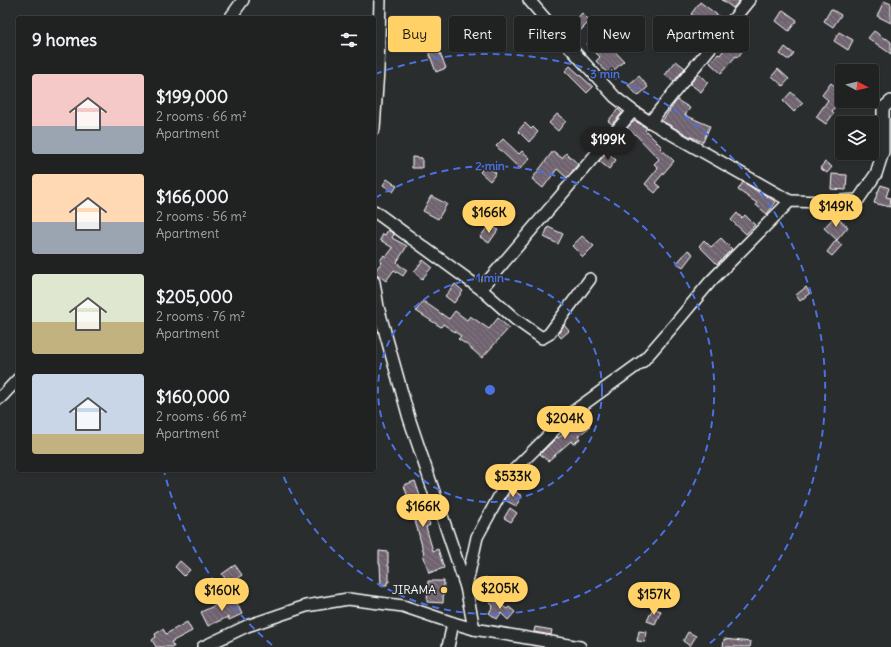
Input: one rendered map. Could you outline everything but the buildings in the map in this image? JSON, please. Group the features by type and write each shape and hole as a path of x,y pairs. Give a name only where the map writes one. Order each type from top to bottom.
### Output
{"street":[{"path":"231,16 243,0"},
{"path":"376,100 380,0"},
{"path":"529,0 615,97 633,111 790,201 826,202 858,200 876,174 883,152 884,108 891,101"},
{"path":"650,122 749,0"},
{"path":"481,289 633,111"},
{"path":"466,587 477,536 513,471 570,414 643,361 710,282 790,201"},
{"path":"376,212 481,289 515,319 542,338 549,334 590,279"},
{"path":"376,294 378,307 409,418 466,587 474,629"},
{"path":"0,398 16,381"},
{"path":"203,647 247,626 306,606 348,599 403,606 474,629 580,647"},
{"path":"448,647 453,623"}],"place":[{"name":"JIRAMA","path":"444,590"}]}
